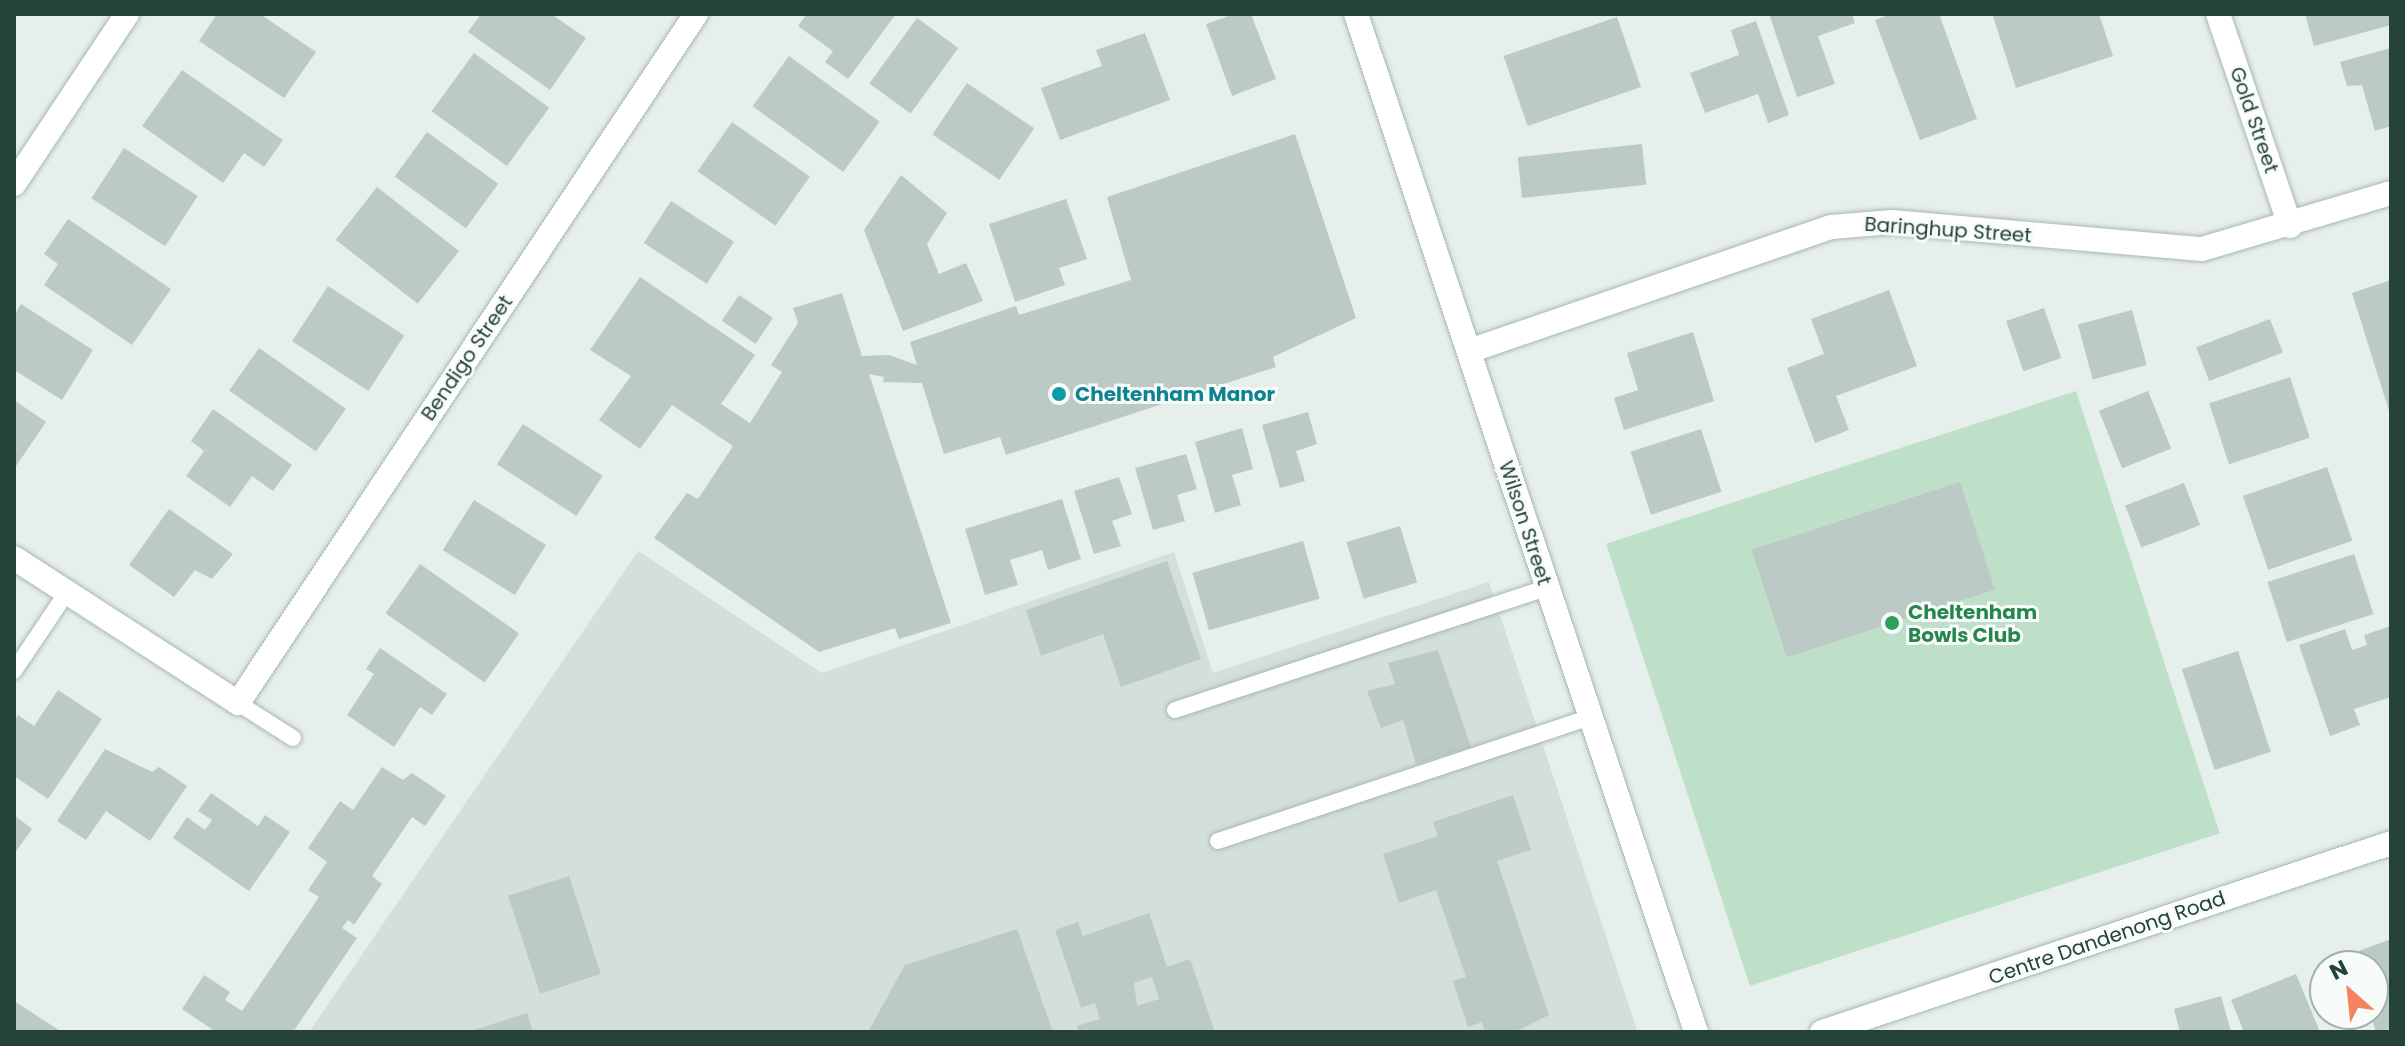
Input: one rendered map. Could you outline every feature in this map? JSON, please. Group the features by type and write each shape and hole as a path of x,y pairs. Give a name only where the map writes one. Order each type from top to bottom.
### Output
{"street":[{"path":"14,184 127,14"},
{"name":"Bendigo Street","path":"238,703 696,14"},
{"name":"Wilson Street","path":"1356,14 1696,1032"},
{"name":"Gold Street","path":"2218,14 2290,226"},
{"name":"Baringhup Street","path":"1469,351 1859,223 2191,249 2290,226 2391,193"},
{"path":"14,558 238,703"},
{"name":"Centre Dandenong Road","path":"1822,1032 2391,843"}],"lane":[{"path":"1175,710 1546,588"},
{"path":"14,671 67,592"},
{"path":"238,703 293,738"},
{"path":"1218,841 1590,717"}],"shaded area":[{"path":"638,551 822,673 1174,552 1213,673 1489,582 1637,1030 309,1032"}],"green space":[{"name":"Cheltenham Bowls Club","path":"2076,391 2220,833 1750,986 1606,544"}],"building":[{"path":"217,14 260,14 316,52 284,98 199,41"},
{"path":"481,14 551,14 586,38 550,90 468,32"},
{"path":"807,14 896,14 848,79 825,62 833,51 798,26"},
{"path":"1234,14 1251,14 1276,79 1232,96 1206,24"},
{"path":"1769,14 1852,14 1855,23 1818,36 1835,84 1797,97"},
{"path":"1892,14 1939,14 1977,119 1920,140 1875,20"},
{"path":"2099,14 2113,56 2016,88 1993,16"},
{"path":"2305,14 2391,14 2391,25 2314,46"},
{"path":"1617,17 1641,87 1528,126 1504,56"},
{"path":"917,18 958,48 911,114 869,84"},
{"path":"1756,21 1789,115 1768,123 1758,94 1705,113 1690,73 1739,55 1731,30"},
{"path":"1145,33 1170,100 1060,140 1041,88 1102,66 1096,50"},
{"path":"2391,48 2391,126 2375,131 2362,85 2347,86 2340,62"},
{"path":"474,53 549,108 507,166 432,111"},
{"path":"789,56 880,122 843,172 753,106"},
{"path":"182,70 283,140 264,167 244,153 223,183 142,126"},
{"path":"967,83 1034,128 999,180 932,134"},
{"path":"732,122 810,176 775,226 698,171"},
{"path":"427,132 498,184 466,228 395,176"},
{"name":"Cheltenham Manor","path":"1295,134 1356,318 1273,357 1276,367 1006,455 1000,437 944,454 922,383 883,382 884,377 869,374 951,623 899,639 895,628 819,652 654,538 687,493 698,499 733,446 672,405 640,449 599,420 631,376 590,350 640,277 755,355 721,404 750,423 782,372 771,365 798,323 793,308 842,293 862,356 889,355 917,365 910,342 1016,306 1019,315 1131,280 1107,197"},
{"path":"1642,144 1646,185 1522,198 1518,157"},
{"path":"124,148 198,196 165,246 91,198"},
{"path":"901,175 947,213 927,244 939,274 966,263 983,301 903,331 864,230"},
{"path":"377,187 459,251 418,304 336,240"},
{"path":"1066,199 1087,259 1059,268 1065,285 1015,302 989,224"},
{"path":"671,201 734,242 707,284 644,243"},
{"path":"68,219 171,289 132,345 44,285 58,264 44,254"},
{"path":"2391,280 2391,414 2390,414 2352,293"},
{"path":"328,286 404,336 368,391 292,341"},
{"path":"1889,290 1917,366 1836,396 1849,430 1815,443 1787,368 1824,354 1811,319"},
{"path":"739,295 773,318 756,344 722,321"},
{"path":"21,304 93,350 62,400 14,370 14,316"},
{"path":"2044,308 2061,358 2023,371 2006,321"},
{"path":"2132,310 2147,365 2093,380 2078,324"},
{"path":"2270,319 2283,353 2209,381 2196,347"},
{"path":"1693,332 1714,401 1624,430 1614,398 1638,390 1627,353"},
{"path":"259,348 346,409 316,451 229,391"},
{"path":"2290,377 2310,438 2229,464 2209,403"},
{"path":"2148,391 2171,448 2122,468 2099,411"},
{"path":"14,400 46,422 14,469"},
{"path":"213,409 292,465 273,491 252,476 230,507 186,476 204,451 191,441"},
{"path":"1308,412 1317,444 1296,451 1305,481 1280,488 1262,425"},
{"path":"523,424 603,476 577,516 497,464"},
{"path":"1242,428 1253,469 1232,475 1241,505 1215,513 1195,442"},
{"path":"1701,429 1721,492 1651,515 1631,452"},
{"path":"1186,454 1197,489 1177,495 1185,521 1153,530 1135,468"},
{"path":"2327,467 2352,541 2268,570 2243,496"},
{"path":"1119,477 1132,514 1112,521 1121,546 1094,554 1074,491"},
{"path":"1960,482 1995,589 1787,657 1752,550"},
{"path":"2184,483 2200,525 2141,548 2125,506"},
{"path":"1062,499 1081,559 1048,570 1042,550 1010,560 1018,585 985,595 965,529"},
{"path":"474,500 546,545 515,595 443,550"},
{"path":"169,509 233,554 212,579 195,570 174,597 129,565"},
{"path":"1400,526 1417,582 1364,599 1346,542"},
{"path":"1303,541 1320,599 1209,630 1192,573"},
{"path":"2354,554 2373,614 2287,642 2267,582"},
{"path":"1167,561 1201,659 1121,687 1103,634 1041,656 1026,610"},
{"path":"420,564 519,633 485,683 386,613"},
{"path":"2391,626 2391,697 2354,709 2360,725 2330,736 2299,645 2345,629 2352,650 2367,645 2364,635"},
{"path":"380,648 447,694 432,715 420,707 394,747 347,715 374,674 366,669"},
{"path":"1438,650 1471,747 1416,764 1403,720 1381,728 1367,691 1395,684 1388,663"},
{"path":"2238,651 2271,752 2215,770 2182,669"},
{"path":"58,690 102,719 48,799 14,776 14,721 18,715 34,726"},
{"path":"105,749 152,772 159,767 187,786 150,841 106,811 86,840 57,821"},
{"path":"382,767 403,780 412,773 446,796 425,826 412,817 372,876 382,884 354,925 348,920 342,928 357,938 293,1032 216,1032 182,1009 204,975 230,992 225,1000 242,1011 319,897 308,890 327,862 308,848 340,801 353,810"},
{"path":"211,793 258,826 265,815 290,832 249,891 173,838 187,817 205,830 212,820 198,811"},
{"path":"1513,795 1531,850 1497,861 1549,1015 1515,1032 1485,1032 1482,1022 1468,1027 1453,981 1466,977 1436,890 1399,903 1383,854 1438,836 1433,822"},
{"path":"14,815 32,829 14,854"},
{"path":"569,876 601,974 540,994 508,896"},
{"path":"1149,913 1167,967 1190,959 1215,1032 1079,1032 1077,1026 1100,1019 1095,1003 1081,1008 1055,930 1078,922 1083,936","holes":["1152,977 1159,999 1137,1006 1134,983"]},
{"path":"1017,929 1053,1032 868,1032 905,965"},
{"path":"2391,939 2391,1032 2375,1030 2389,1030 2389,950 2361,950"},
{"path":"2296,974 2309,1005 2309,1030 2320,1032 2244,1032 2231,1000"},
{"path":"2221,996 2231,1032 2180,1032 2174,1009"},
{"path":"14,1001 62,1032 14,1032"},
{"path":"527,1013 533,1032 471,1032 471,1031"}],"place":[{"name":"Cheltenham Manor","path":"1059,394"},
{"name":"Cheltenham Bowls Club","path":"1892,623"}]}
